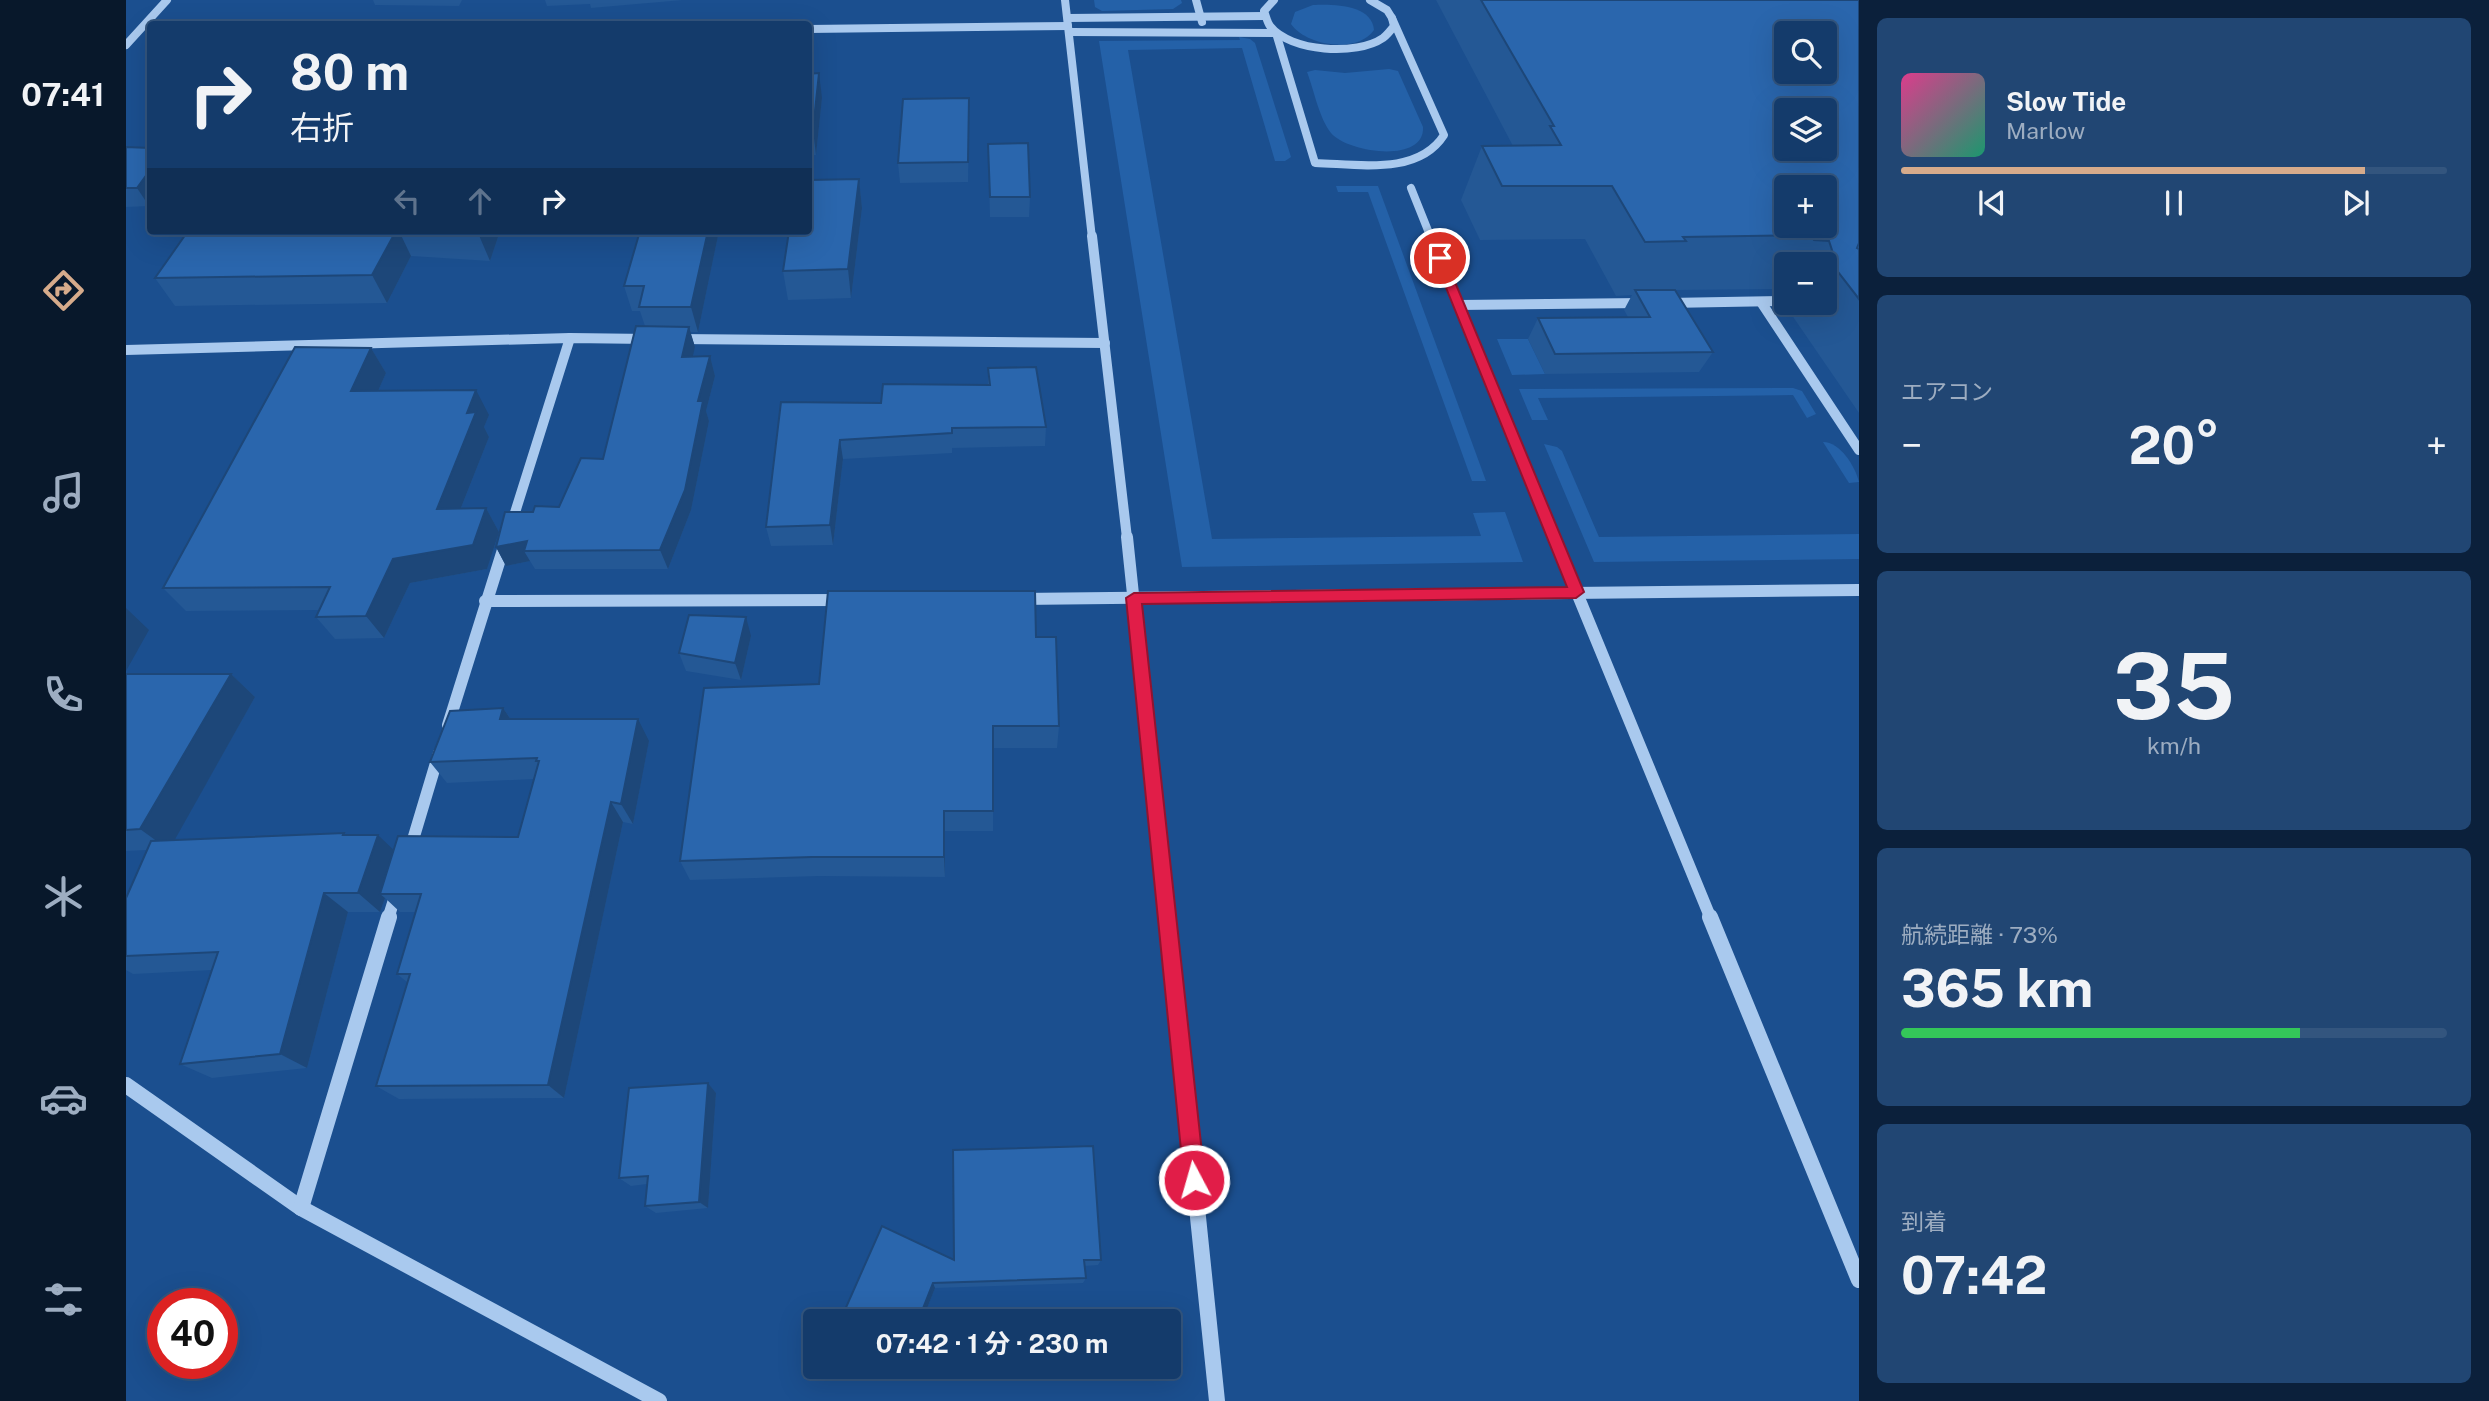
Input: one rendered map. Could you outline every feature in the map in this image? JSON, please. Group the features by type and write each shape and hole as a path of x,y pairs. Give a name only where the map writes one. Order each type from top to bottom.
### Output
{"street":[{"path":"148,21 167,0"},
{"path":"1065,0 1134,598 1217,1401"},
{"path":"1196,0 1205,32"},
{"path":"1264,16 1273,0"},
{"path":"1264,16 1276,33 1315,163 1411,162 1428,155 1440,145 1444,135 1392,18 1387,10 1370,0"},
{"path":"812,30 1068,25 1200,16 1264,16"},
{"path":"1068,25 1276,33 1306,45 1341,50 1383,40 1394,26 1392,18"},
{"path":"126,45 147,22"},
{"path":"132,38 141,38"},
{"path":"1411,188 1859,1280"},
{"path":"1761,302 1859,450"},
{"path":"1459,304 1774,302"},
{"path":"126,350 570,338 1105,343"},
{"path":"301,1208 485,601 570,338"},
{"path":"1009,599 1859,590"},
{"path":"485,601 858,600"},
{"path":"126,1085 301,1208 659,1401"}],"shaded area":[{"path":"1094,0 1181,0 1182,3 1173,9 1102,11 1095,7"},
{"path":"1313,5 1359,10 1372,21 1374,30 1366,38 1345,44 1308,38 1291,24 1295,12"},
{"path":"1239,37 1255,43 1291,157 1285,161 1275,161 1242,48 1128,50 1212,539 1481,536 1473,513 1505,512 1523,562 1182,567 1099,41 1240,40"},
{"path":"1389,69 1398,71 1423,127 1420,139 1412,146 1399,150 1368,150 1353,146 1331,133 1320,112 1307,72 1315,70 1345,73"},
{"path":"1336,186 1378,186 1486,481 1472,481 1368,192 1338,192"},
{"path":"1497,339 1528,339 1545,374 1512,375"},
{"path":"1793,388 1802,391 1816,414 1807,418 1793,395 1538,398 1548,420 1532,420 1519,389"},
{"path":"1823,442 1841,450 1859,482 1849,483"},
{"path":"1544,444 1562,451 1599,537 1859,534 1859,559 1594,562"}],"building":[{"path":"1481,0 1859,0 1859,299 1837,271 1837,252 1829,252 1832,250 1829,241 1813,238 1837,238 1837,175 1774,175 1774,236 1683,237 1686,241 1645,242 1612,186 1502,186 1482,146 1561,145 1550,126 1554,126"},
{"path":"819,73 813,130 812,130 812,74"},
{"path":"969,98 968,162 898,163 903,99"},
{"path":"1028,143 1030,197 990,197 988,144"},
{"path":"126,147 147,148 147,174 137,188 126,188"},
{"path":"859,179 848,269 783,271 788,235 812,235 812,180"},
{"path":"185,235 394,235 372,275 155,278"},
{"path":"639,235 707,235 691,307 639,307 644,286 624,286"},
{"path":"1635,290 1675,290 1713,352 1555,354 1538,318 1650,317"},
{"path":"636,326 689,327 682,357 710,356 698,401 703,401 685,490 660,550 524,551 527,541 496,547 505,512 533,512 535,506 559,507 581,458 603,459"},
{"path":"295,347 371,348 351,391 476,390 467,413 476,412 437,509 486,508 473,545 393,559 366,616 316,617 330,587 163,588"},
{"path":"1036,367 1046,427 952,428 952,433 840,440 830,525 766,527 781,402 881,403 883,384 990,385 988,368"},
{"path":"828,591 1035,591 1036,637 1056,637 1059,726 993,726 993,811 944,811 944,857 680,861 704,688 819,684"},
{"path":"689,615 746,617 735,663 679,653"},
{"path":"126,674 231,674 140,829 126,830"},
{"path":"503,708 500,719 638,719 621,804 611,802 548,1085 376,1086 410,974 397,974 421,894 380,894 398,836 518,837 539,761 536,761 537,758 430,762 450,711"},
{"path":"344,833 343,835 378,835 358,893 324,893 280,1054 180,1064 218,952 126,956 126,898 151,841"},
{"path":"708,1083 699,1202 645,1206 648,1176 619,1178 629,1088"},
{"path":"1093,1146 1101,1260 1084,1260 1086,1278 933,1283 923,1309 845,1309 882,1226 954,1260 953,1150"}],"route":[{"path":"1194,1180 1134,598 1576,592 1440,258"}]}
